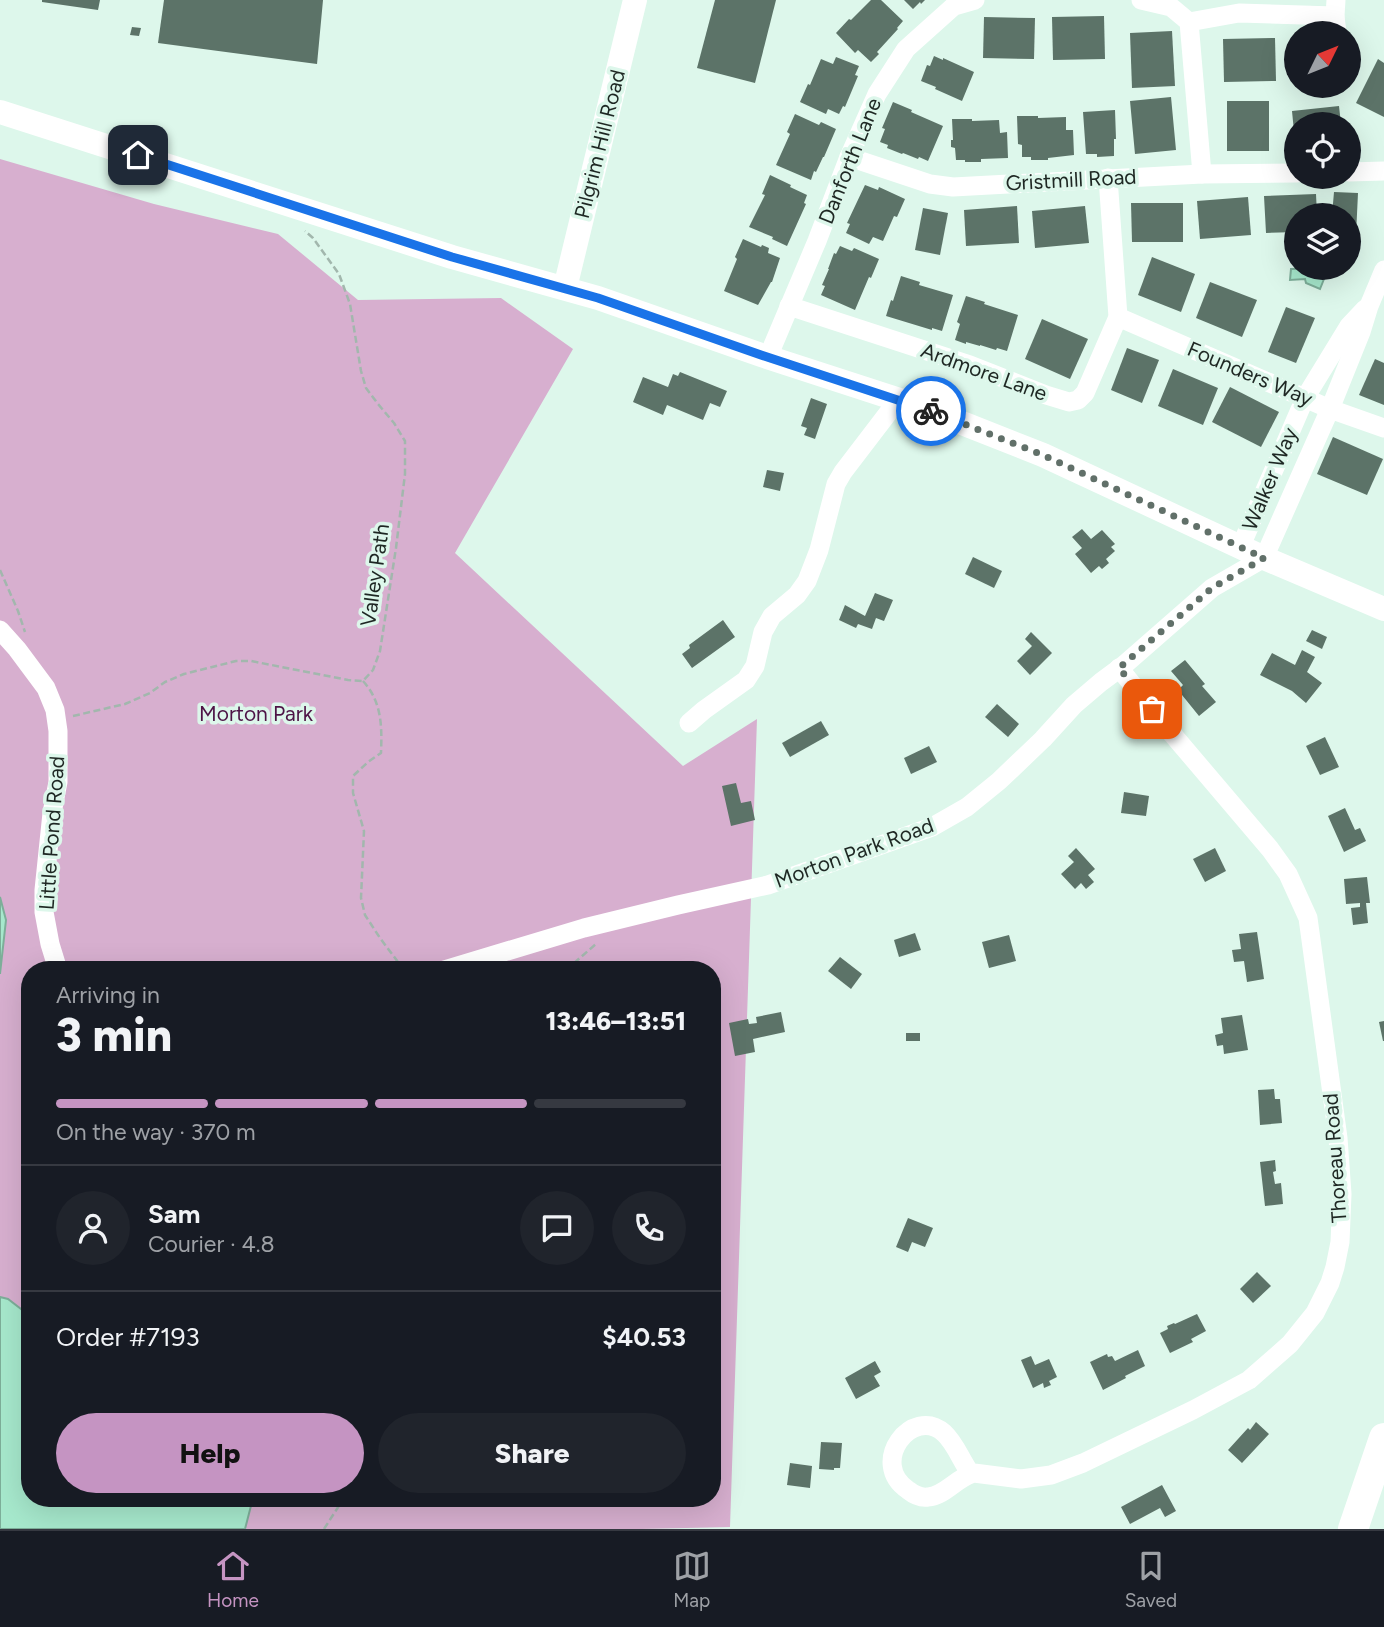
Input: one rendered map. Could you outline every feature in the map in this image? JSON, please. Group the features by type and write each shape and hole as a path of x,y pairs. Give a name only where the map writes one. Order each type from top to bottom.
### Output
{"highway":[{"path":"1353,1529 1384,1438"}],"main road":[{"name":"Pilgrim Hill Road","path":"565,288 635,0"},
{"path":"0,112 452,257 565,288 936,413 1043,455 1240,548 1384,609"}],"street":[{"name":"Danforth Lane","path":"768,357 877,94 906,49 954,5 975,0"},
{"path":"1141,0 1171,7 1189,22 1202,174"},
{"path":"1189,22 1239,13 1336,16"},
{"name":"Gristmill Road","path":"849,157 930,184 953,187 1202,174 1284,173"},
{"path":"1361,172 1384,171"},
{"name":"Ardmore Lane","path":"789,306 970,365 1046,395 1069,402 1077,400 1085,393 1118,317 1108,178"},
{"name":"Walker Way","path":"1264,558 1330,409 1384,270"},
{"name":"Walker Way","path":"1240,548 1305,398 1349,326 1369,306"},
{"name":"Founders Way","path":"1118,317 1330,409 1384,428"},
{"path":"689,723 746,680 755,666 764,632 772,616 797,595 807,581 842,472 898,400"},
{"name":"Morton Park Road","path":"474,961 584,928 768,884 932,827 967,807 999,781 1074,705 1212,588 1264,558"},
{"name":"Little Pond Road","path":"0,629 46,688 55,710 59,752 58,782 52,813 44,912 55,961"},
{"name":"Thoreau Road","path":"971,1474 1021,1479 1051,1475 1083,1463 1249,1380 1290,1344 1315,1313 1330,1283 1340,1242 1342,1194 1338,1138 1308,918 1288,874 1270,849 1119,668"}],"path":[{"name":"Valley Path","path":"303,230 313,238 339,274 350,304 366,388 405,440 403,486 380,651 373,670 363,681"},
{"path":"0,570 25,630 32,668"},
{"path":"56,719 125,704 184,674 236,661 251,661 348,681 363,681 373,692 382,726 381,753 353,776 353,793 364,831 361,898 365,915 397,961"},
{"path":"324,1529 338,1507"}],"green space":[{"name":"Morton Park","path":"0,159 154,204 278,234 358,300 501,298 573,349 455,553 683,766 757,719 730,1527 0,1529"}],"shaded area":[{"path":"1305,280 1324,280 1320,289 1306,283"},
{"path":"0,897 6,920 0,974"},
{"path":"0,1297 8,1299 21,1309 21,1507 251,1507 245,1529 0,1529"}],"building":[{"path":"42,0 100,0 98,10"},
{"path":"164,0 323,0 317,64 158,43"},
{"path":"715,0 776,0 755,83 697,68"},
{"path":"871,0 881,0 903,21 871,62 858,50 855,53 836,33"},
{"path":"904,0 925,0 913,9"},
{"path":"1104,16 1105,59 1053,60 1052,17"},
{"path":"984,17 1035,18 1034,59 983,58"},
{"path":"132,27 141,28 139,36 130,35"},
{"path":"1172,31 1175,86 1132,88 1130,33"},
{"path":"1275,38 1276,81 1224,82 1223,39"},
{"path":"934,56 974,72 962,101 921,81"},
{"path":"836,57 859,66 855,75 858,76 845,107 843,106 839,114 828,109 826,114 800,102 821,59 833,64"},
{"path":"1378,59 1384,63 1384,117 1356,103 1358,98 1362,98 1362,91"},
{"path":"1171,97 1176,150 1135,154 1130,101"},
{"path":"1227,101 1269,101 1269,151 1227,151"},
{"path":"893,102 943,126 928,161 902,154 880,142 885,129 882,128"},
{"path":"1339,106 1340,112 1292,112"},
{"path":"1115,110 1114,156 1097,157 1097,154 1086,154 1083,112"},
{"path":"795,114 836,129 811,180 776,165 790,134 787,132"},
{"path":"1017,116 1066,117 1066,130 1073,130 1074,155 1048,160 1022,157 1022,145 1018,144"},
{"path":"952,119 999,120 1000,133 1007,132 1008,158 981,159 981,162 956,160 955,148 951,147"},
{"path":"770,175 807,195 806,204 787,246 749,227 765,195 762,194"},
{"path":"865,185 878,190 879,187 905,199 883,241 873,237 869,244 846,233 850,224 847,223"},
{"path":"1334,192 1358,193 1358,203 1333,203"},
{"path":"1316,194 1316,203 1284,203 1284,232 1266,233 1264,196"},
{"path":"1248,197 1251,235 1200,239 1197,201"},
{"path":"1131,203 1183,203 1183,242 1132,242"},
{"path":"1017,206 1019,243 966,246 964,210"},
{"path":"1085,206 1089,243 1035,248 1032,211"},
{"path":"923,208 948,213 940,255 915,250"},
{"path":"743,239 769,248 768,253 780,258 772,282 758,305 724,291"},
{"path":"840,246 852,251 854,248 879,259 855,310 821,295 834,253 836,254"},
{"path":"1152,257 1195,274 1181,312 1138,295"},
{"path":"901,276 920,282 919,285 953,295 942,331 886,316"},
{"path":"1210,282 1257,300 1242,337 1196,318"},
{"path":"966,296 1018,315 1007,351 955,340 960,324 957,322"},
{"path":"1286,307 1315,318 1296,363 1268,352"},
{"path":"1042,319 1088,339 1070,379 1025,359"},
{"path":"1127,348 1159,360 1142,403 1111,390"},
{"path":"1375,359 1384,363 1384,405 1359,395"},
{"path":"1173,369 1218,388 1203,425 1158,406"},
{"path":"680,372 727,391 720,407 710,403 703,420 667,405 663,415 633,402 643,377 668,387 673,374 678,376"},
{"path":"1230,387 1279,412 1261,447 1212,422"},
{"path":"811,398 827,404 815,439 804,435 807,428 801,426"},
{"path":"1333,437 1383,459 1367,495 1317,474"},
{"path":"767,470 784,473 780,491 763,487"},
{"path":"1082,529 1091,539 1102,530 1115,544 1111,547 1115,551 1106,559 1109,563 1102,569 1099,566 1091,573 1075,554 1082,548 1072,537"},
{"path":"973,557 1002,571 994,588 965,574"},
{"path":"875,593 893,600 884,621 876,618 872,629 858,624 856,628 839,620 845,605 865,616"},
{"path":"723,620 735,637 692,668 682,654 690,648 689,645"},
{"path":"1312,630 1327,637 1322,649 1306,641"},
{"path":"1031,632 1052,653 1030,675 1017,661 1032,646 1025,639"},
{"path":"1302,650 1315,657 1307,672 1322,683 1306,703 1292,691 1260,675 1272,653 1295,665"},
{"path":"1185,660 1216,702 1199,716 1178,690 1183,685 1171,671"},
{"path":"997,704 1019,724 1008,737 985,717"},
{"path":"821,721 829,735 790,757 782,743"},
{"path":"1325,737 1339,767 1320,775 1306,746"},
{"path":"929,746 937,762 911,774 904,758"},
{"path":"736,783 741,803 751,801 755,820 731,826 722,786"},
{"path":"1124,792 1149,796 1146,816 1121,813"},
{"path":"1345,808 1355,830 1360,828 1366,841 1344,852 1328,816"},
{"path":"1076,848 1095,869 1088,875 1094,882 1086,889 1081,883 1075,889 1061,874 1074,862 1068,856"},
{"path":"1215,848 1226,871 1205,882 1193,859"},
{"path":"1367,877 1370,903 1366,903 1368,923 1353,925 1351,908 1360,907 1360,903 1346,904 1344,879"},
{"path":"1257,932 1264,979 1247,982 1244,961 1234,962 1232,950 1241,949 1239,934"},
{"path":"915,933 921,950 899,957 894,940"},
{"path":"1009,935 1016,961 989,968 982,942"},
{"path":"840,957 862,974 851,989 828,971"},
{"path":"781,1012 785,1032 753,1039 755,1052 735,1056 729,1023 748,1019 749,1024 757,1023 756,1017"},
{"path":"1242,1015 1248,1050 1224,1054 1223,1045 1217,1046 1215,1035 1223,1033 1221,1018"},
{"path":"1384,1021 1384,1041 1383,1041 1379,1022"},
{"path":"906,1033 920,1033 920,1041 906,1041"},
{"path":"1274,1089 1275,1099 1280,1099 1282,1123 1260,1125 1258,1090"},
{"path":"1275,1160 1275,1184 1281,1183 1283,1204 1265,1206 1260,1162"},
{"path":"908,1218 933,1228 925,1247 912,1242 908,1252 896,1247"},
{"path":"1257,1272 1271,1286 1253,1303 1240,1289"},
{"path":"1197,1314 1206,1331 1191,1339 1193,1342 1170,1353 1160,1333 1168,1329 1167,1326"},
{"path":"1138,1350 1145,1366 1103,1390 1090,1362 1107,1354 1115,1361"},
{"path":"1031,1356 1035,1365 1049,1359 1057,1377 1049,1381 1051,1385 1044,1388 1043,1383 1033,1388 1021,1360"},
{"path":"875,1361 881,1372 874,1376 880,1386 856,1399 845,1378"},
{"path":"1256,1422 1269,1434 1242,1463 1228,1450"},
{"path":"821,1442 842,1443 840,1468 819,1469"},
{"path":"790,1463 812,1466 810,1488 787,1485"},
{"path":"1162,1485 1176,1511 1165,1517 1160,1508 1130,1524 1121,1507"}],"way so far":[{"path":"931,411 1043,455 1264,558 1212,588 1119,668 1152,709"}],"route":[{"path":"138,155 452,257 598,298 931,411"}]}
